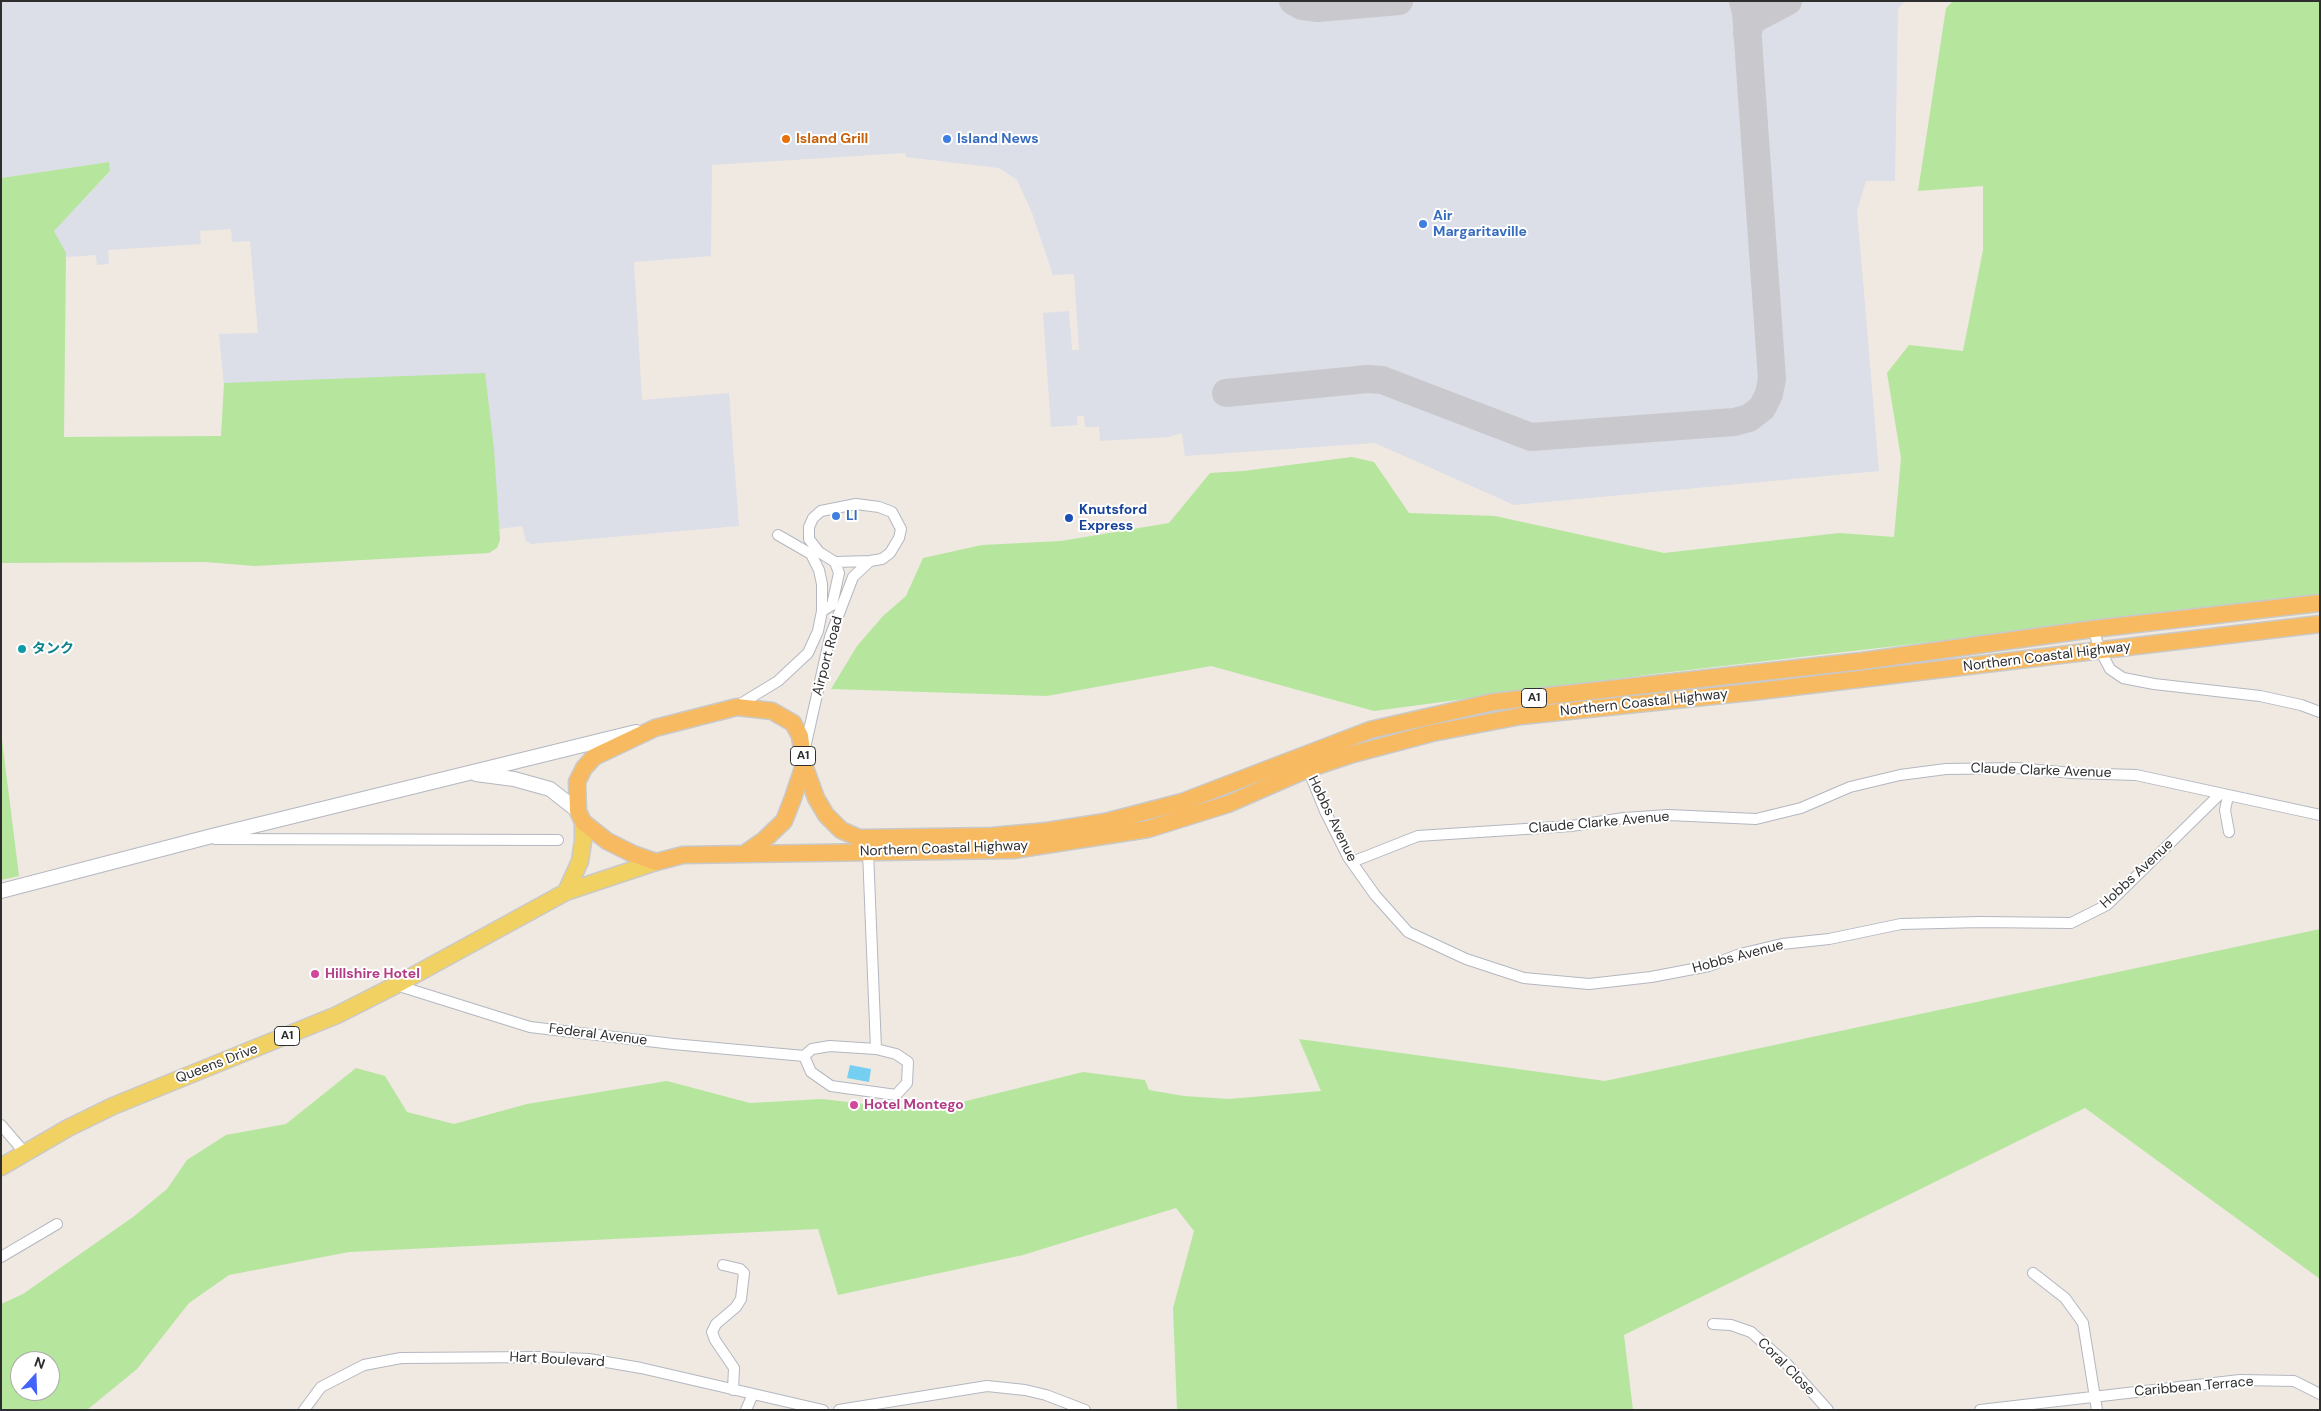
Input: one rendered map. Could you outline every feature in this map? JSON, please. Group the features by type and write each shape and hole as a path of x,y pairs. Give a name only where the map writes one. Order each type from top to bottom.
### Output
{"highway":[{"name":"Northern Coastal Highway","path":"804,762 816,798 826,816 841,830 859,838 982,837 1047,832 1105,822 1182,802 1370,730 1493,702 1862,661 2093,629 2320,603"},
{"name":"Northern Coastal Highway","path":"744,854 1013,850 1148,828 1228,804 1308,770 1353,754 1432,733 1521,716 1752,692 2320,624"},
{"name":"A1","path":"580,816 577,782 584,768 594,757 655,728 736,707 772,710 793,723 800,736 804,762 784,821 764,840 744,854 683,855 656,862"},
{"path":"580,816 607,841 633,854 656,862"}],"main road":[{"path":"1,891 199,839 655,728"},
{"path":"468,772 514,780 550,789 580,816"},
{"name":"A1","path":"566,892 580,861 583,841 580,816"},
{"name":"Queens Drive","path":"1,1167 68,1128 113,1106 337,1015 566,892 656,862"}],"street":[{"name":"Airport Road","path":"856,504 879,507 892,512 901,528 899,538 890,553 882,559 870,561 835,562 812,545 809,539 809,527 813,518 821,511 856,504"},
{"name":"Airport Road","path":"736,707 778,681 808,653 818,631 822,611 822,584 819,570 811,554 778,535"},
{"name":"Airport Road","path":"804,762 830,637 853,577 870,561"},
{"path":"822,611 832,605 836,593 839,573 835,562"},
{"path":"2093,629 2100,650 2110,669 2123,678 2154,684 2260,696 2301,705 2320,712"},
{"name":"Claude Clarke Avenue","path":"1352,862 1418,836 1571,826 1624,818 1668,815 1756,819 1801,808 1850,787 1900,775 1946,769 2017,768 2072,773 2136,775 2320,815"},
{"name":"Hobbs Avenue","path":"1308,770 1325,811 1352,862 1376,895 1408,932 1466,959 1524,978 1589,984 1651,977 1709,966 1740,954 1782,944 1829,939 1902,924 1981,922 2071,923 2108,905 2224,795"},
{"path":"2224,795 2229,832"},
{"path":"199,839 558,840"},
{"path":"868,852 876,1049"},
{"name":"Federal Avenue","path":"396,985 530,1027 673,1044 804,1056"},
{"path":"830,1046 876,1049 896,1054 908,1062 907,1082 896,1095 831,1086 811,1072 804,1056 812,1049 830,1046"},
{"path":"1,1125 25,1153"},
{"path":"1,1257 57,1224"},
{"path":"723,1265 740,1269 744,1273 741,1299 736,1307 716,1324 712,1332 715,1340 734,1368 733,1390"},
{"path":"2033,1273 2065,1298 2083,1322 2097,1410"},
{"name":"Coral Close","path":"1713,1324 1731,1325 1751,1332 1787,1364 1828,1410"},
{"name":"Hart Boulevard","path":"304,1410 321,1387 344,1374 364,1365 400,1358 589,1358 641,1368 823,1410"},
{"name":"Caribbean Terrace","path":"1980,1410 2240,1380 2294,1381 2320,1394"},
{"path":"839,1410 987,1386 1025,1390 1046,1395 1082,1409"},
{"path":"746,1410 753,1394"}],"shaded area":[{"path":"1,1 1905,1 1898,9 1895,181 1866,181 1857,211 1879,471 1514,505 1375,443 1185,456 1182,433 1168,437 1100,441 1099,427 1085,427 1084,416 1077,416 1078,425 1051,427 1043,313 1069,311 1072,350 1079,350 1074,274 1053,275 1032,213 1017,180 999,168 906,157 905,153 712,165 711,256 634,262 642,400 729,393 739,526 531,544 526,541 522,526 499,529 230,449 219,334 258,333 250,241 232,242 231,229 200,231 201,244 108,250 109,264 97,265 96,255 67,257 53,231 110,172 109,162 1,178"}],"green space":[{"path":"1953,1 2320,1 2320,597 1654,674 1374,711 1211,666 1047,696 831,689 857,646 883,616 906,596 923,558 982,545 1061,541 1169,523 1210,473 1243,471 1352,457 1374,462 1409,513 1495,516 1664,553 1839,533 1894,537 1901,458 1887,373 1909,345 1963,351 1983,250 1983,186 1918,191 1946,8"},
{"path":"109,162 110,171 54,231 66,253 64,437 221,436 224,383 485,373 494,449 500,540 497,548 489,553 255,566 205,562 1,563 1,178"},
{"path":"1,732 19,876 1,880"},
{"path":"2320,929 2320,1279 2085,1108 1624,1335 1633,1410 1177,1410 1173,1308 1194,1231 1176,1208 1023,1255 838,1295 818,1229 349,1252 229,1275 189,1303 137,1369 87,1410 1,1410 1,1304 23,1294 133,1217 167,1189 187,1160 226,1135 286,1124 356,1068 385,1076 407,1112 454,1124 527,1104 667,1081 750,1103 822,1099 926,1111 1083,1072 1145,1080 1149,1090 1184,1096 1229,1099 1321,1091 1299,1039 1605,1081"}],"water":[{"path":"850,1065 871,1069 869,1082 847,1078"}],"taxiway":[{"path":"1293,1 1302,6 1318,8 1399,1"},
{"path":"1226,393 1367,379 1382,380 1531,437 1734,422 1749,418 1762,408 1769,394 1772,379 1746,12 1743,1"},
{"path":"1747,34 1752,20 1788,1"}],"place":[{"name":"Island Grill","path":"786,139"},
{"name":"Island News","path":"947,139"},
{"name":"Air Margaritaville","path":"1423,224"},
{"name":"Ll","path":"836,516"},
{"name":"Knutsford Express","path":"1069,518"},
{"name":"タンク","path":"22,649"},
{"name":"Hillshire Hotel","path":"315,974"},
{"name":"Hotel Montego","path":"854,1105"}]}
